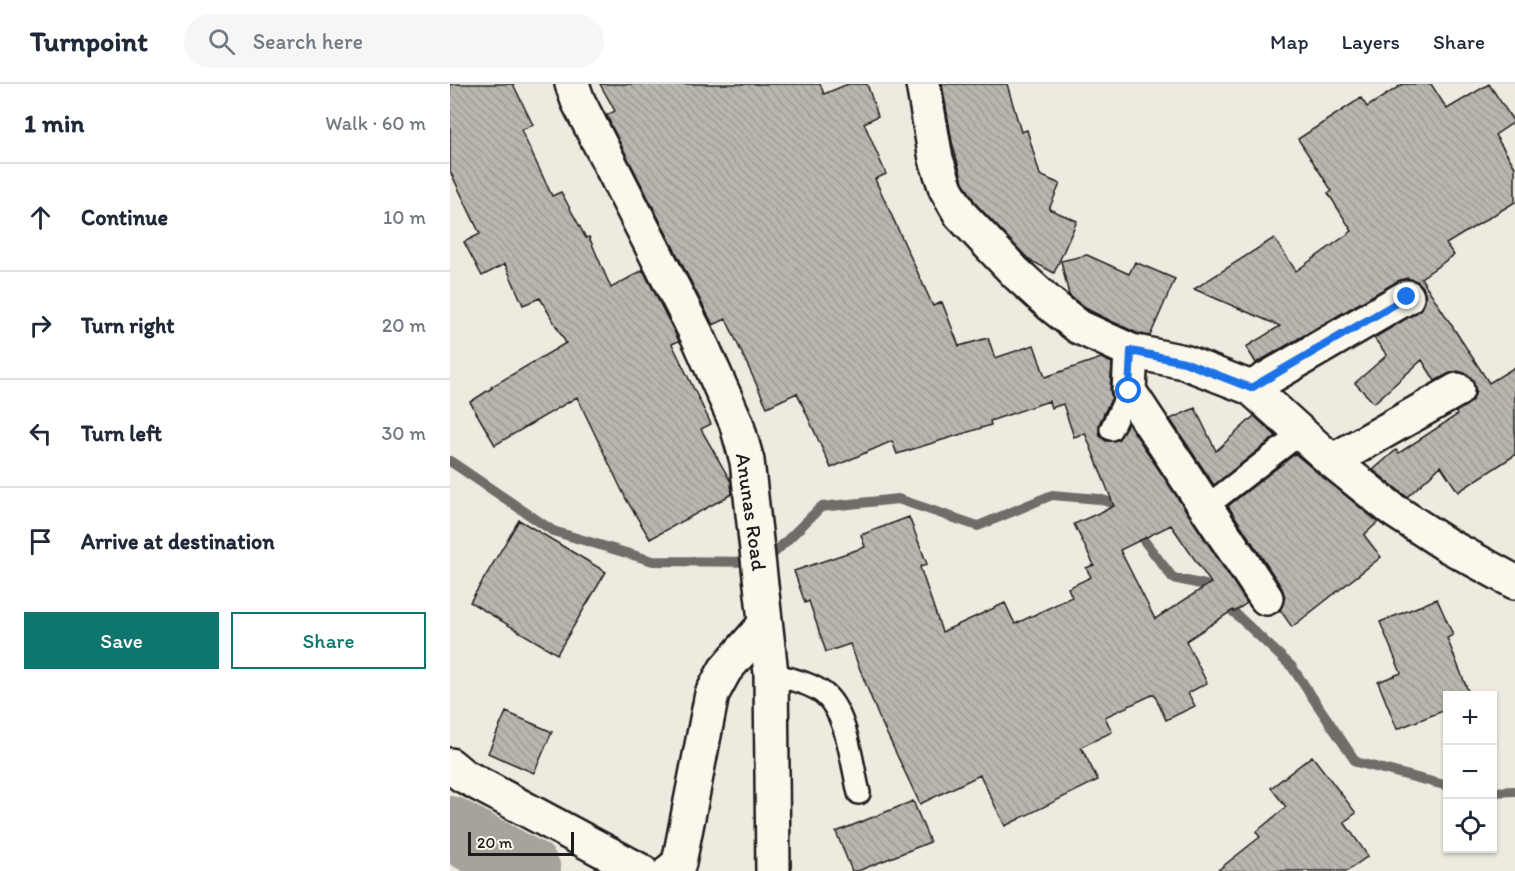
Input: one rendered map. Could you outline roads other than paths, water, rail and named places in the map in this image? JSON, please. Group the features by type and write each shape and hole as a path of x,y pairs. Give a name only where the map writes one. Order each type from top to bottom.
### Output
{"street":[{"name":"Anunas Road","path":"572,84 578,101 699,339 736,422 747,461 771,673 773,867"},
{"path":"923,84 936,159 946,189 961,215 1016,273 1050,304 1079,327 1131,351 1184,362 1251,388 1332,461 1393,510 1447,545 1515,582"},
{"path":"1251,388 1407,297"},
{"path":"1131,351 1129,391 1266,598"},
{"path":"1332,461 1457,390"},
{"path":"670,871 679,863 712,694 725,670 765,616"},
{"path":"450,765 462,775 641,871"}],"lane":[{"path":"1111,429 1129,391"},
{"path":"1220,496 1301,433"},
{"path":"771,673 809,685 823,693 835,704 842,718 859,794"}],"waterway":[{"path":"450,461 553,531 653,561 765,562 821,507 898,499 978,526 1052,495 1099,499 1115,504 1122,513"},
{"path":"1135,529 1173,578 1205,585 1292,667 1356,762 1443,785"},
{"path":"1497,792 1515,791"},
{"path":"450,828 529,871"}]}
